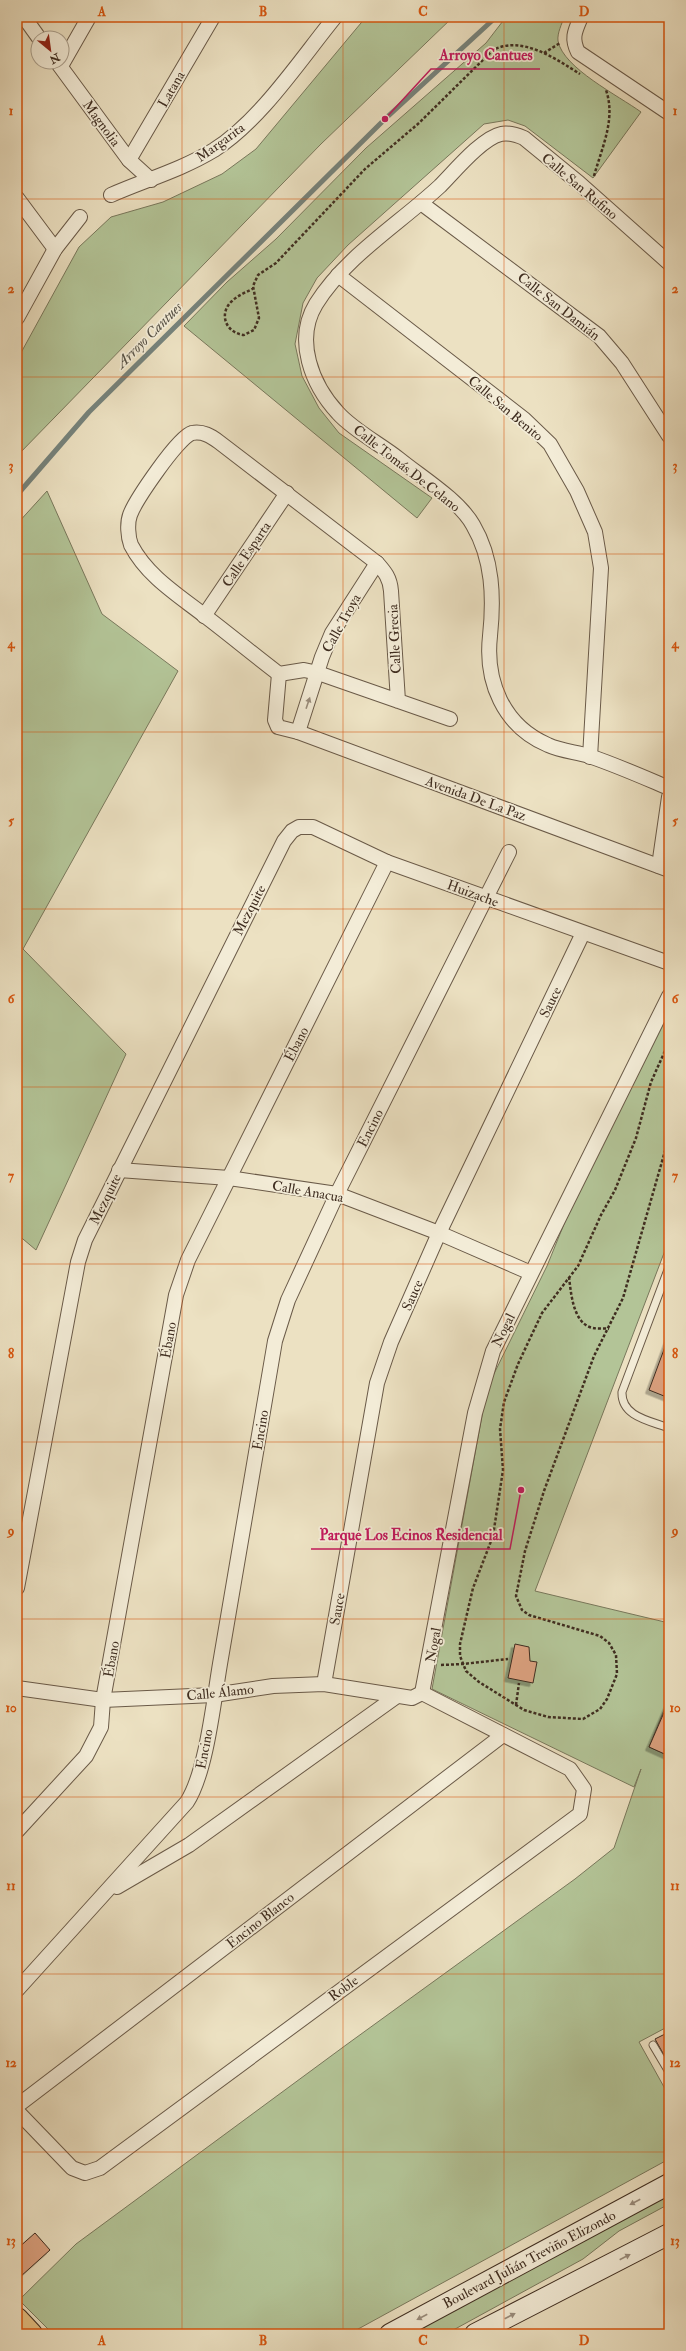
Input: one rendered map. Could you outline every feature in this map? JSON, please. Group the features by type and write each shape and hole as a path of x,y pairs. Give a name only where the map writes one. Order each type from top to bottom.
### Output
{"main road":[{"name":"Boulevard Julián Treviño Elizondo","path":"390,2334 669,2184"},
{"path":"475,2334 669,2234"},
{"path":"17,2319 30,2334"}],"street":[{"path":"24,17 33,30"},
{"path":"70,47 89,17"},
{"name":"Latana","path":"129,160 213,17"},
{"name":"Margarita","path":"111,196 187,165 214,149 240,130 335,17"},
{"path":"581,17 573,34 574,43 578,52 669,112"},
{"name":"Magnolia","path":"63,70 129,160 151,180"},
{"name":"Calle San Rufino","path":"484,143 500,134 514,134 524,138 589,192 669,263"},
{"name":"Calle Tomás De Celano","path":"484,143 421,203 380,236 338,275 315,306 308,328 307,349 309,367 323,395 339,415 437,489 461,509 472,523 480,540 490,573 493,600 489,642 490,672 494,689 502,706 531,736 548,745 590,757 669,788"},
{"path":"17,198 55,249"},
{"name":"Calle San Damián","path":"421,203 599,336 622,363 669,436"},
{"path":"17,318 55,249 80,217"},
{"name":"Calle San Benito","path":"338,275 524,419 550,444 577,491 595,532 601,568 590,757"},
{"name":"Calle Grecia","path":"279,674 158,580 147,569 131,544 128,531 130,516 152,479 176,446 190,434 199,432 209,435 287,493 377,563 386,572 390,582 398,701"},
{"name":"Calle Esparta","path":"204,616 287,493"},
{"name":"Calle Troya","path":"298,732 322,657 332,633 377,563"},
{"path":"279,674 304,670 318,673 450,719"},
{"name":"Avenida De La Paz","path":"279,674 275,720 278,727 298,732 664,868"},
{"path":"664,868 669,797"},
{"name":"Huizache","path":"284,841 292,831 299,827 313,827 387,862 669,963"},
{"name":"Mezquite","path":"17,1588 78,1262 84,1240 284,841"},
{"name":"Encino","path":"17,1990 107,1893 187,1802 194,1791 199,1778 214,1695 275,1341 288,1300 337,1194 510,852"},
{"name":"Ébano","path":"17,1831 86,1756 101,1727 103,1700 176,1295 188,1260 387,862"},
{"name":"Sauce","path":"324,1684 377,1383 391,1342 439,1233 583,933"},
{"name":"Nogal","path":"422,1693 427,1675 475,1414 493,1351 669,996"},
{"name":"Calle Anacua","path":"119,1170 228,1178 337,1194 439,1233 531,1273"},
{"name":"Calle Álamo","path":"17,1688 103,1700 214,1695 273,1686 324,1684 412,1698 422,1693"},
{"path":"422,1693 503,1735"},
{"path":"107,1893 189,1845 397,1696"},
{"name":"Roble","path":"17,2111 72,2168 86,2173 100,2168 580,1814 584,1789 570,1769 503,1735"},
{"name":"Encino Blanco","path":"17,2106 503,1735"}],"lane":[{"path":"669,1267 622,1392 624,1406 633,1414 669,1428"},
{"path":"654,2045 669,2072"}],"path":[{"path":"254,288 231,302 226,312 224,320 226,325 239,334 244,335 257,325 260,318 254,288 258,275 276,263 365,169 419,123 493,50 501,46 520,46 536,50 587,78"},
{"path":"589,192 610,121 610,105 606,89 613,76"},
{"path":"599,86 606,89"},
{"path":"669,1042 651,1082 636,1138 615,1190 601,1215 589,1245 569,1277 542,1313 518,1364 504,1402 500,1429 503,1470 493,1536 473,1588 460,1644 460,1656 466,1671 479,1682 516,1705 548,1717 583,1719 600,1709 607,1699 618,1674 616,1655 609,1644 600,1636 529,1615 522,1610 516,1596 525,1551 544,1491 594,1356 623,1298 669,1136"},
{"path":"569,1277 574,1305 583,1322 592,1328 609,1328"},
{"path":"437,1664 463,1664 508,1659"},
{"path":"516,1705 519,1683"}],"green space":[{"path":"366,17 453,17 321,144 17,456 17,360 79,247 111,217 163,202 222,174 256,149"},
{"path":"506,17 564,17 559,32 558,41 562,51 570,61 593,81 641,112 593,178 525,126 508,120 484,124 348,245 317,278 303,303 295,344 302,376 319,408 339,433 432,498 417,518 184,326 227,282 276,239 366,148 486,43"},
{"path":"47,491 102,614 178,671 23,949 126,1054 36,1250 17,1234 17,524"},
{"path":"669,1012 669,1240 535,1591 669,1623 669,1698 649,1747 669,1756 669,2026 639,2042 669,2096 669,2159 349,2334 53,2334 19,2300 76,2244 346,2045 575,1879 614,1848 641,1769 634,1787 432,1689 487,1388 547,1266 577,1192 642,1060"},
{"path":"669,2195 669,2204 619,2231 583,2259 446,2334 409,2334"}],"building":[{"path":"669,1336 669,1398 649,1390"},
{"path":"515,1644 529,1647 530,1661 537,1662 533,1683 508,1678"},
{"path":"669,1701 669,1756 649,1747"},
{"path":"669,2032 669,2064 655,2039"},
{"path":"35,2233 50,2250 20,2277 17,2274 17,2249"}],"waterway":[{"name":"Arroyo Cantues","path":"17,495 89,412 385,119 496,17"}],"place":[{"name":"Arroyo Cantues","path":"385,119"},
{"name":"Parque Los Ecinos Residencial","path":"521,1490"}]}
